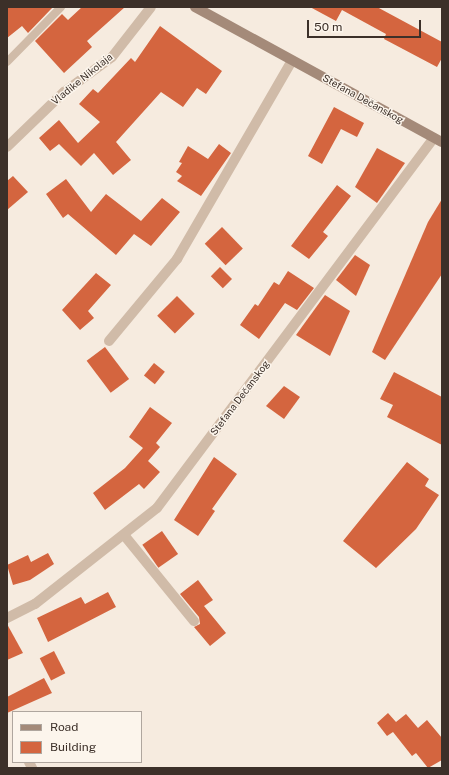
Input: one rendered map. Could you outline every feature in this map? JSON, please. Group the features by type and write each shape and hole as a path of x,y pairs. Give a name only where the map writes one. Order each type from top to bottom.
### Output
{"main road":[{"name":"Stefana Dečanskog","path":"195,7 438,140"}],"street":[{"name":"Vladike Nikolaja","path":"7,147 64,92 112,56 151,7"},
{"path":"109,341 177,259 292,61"},
{"name":"Stefana Dečanskog","path":"7,618 35,604 157,508 438,140"},
{"path":"124,535 194,621"}],"lane":[{"path":"7,62 61,7"}],"building":[{"path":"7,7 53,7 28,33 22,26 7,38"},
{"path":"82,7 125,7 87,41 92,47 64,73 35,41 62,14 68,20"},
{"path":"310,7 377,7 442,42 442,58 437,67 384,39 386,34 342,10 336,21"},
{"path":"160,26 222,71 206,94 197,88 183,107 161,92 116,142 131,160 113,175 94,153 81,166 59,144 50,151 39,138 59,120 78,143 100,122 79,104 93,89 98,93 131,58 135,62"},
{"path":"334,107 364,123 357,137 341,129 322,164 308,156"},
{"path":"219,144 231,153 201,196 177,181 182,176 176,172 182,163 179,162 188,146 208,159"},
{"path":"377,148 405,163 377,203 355,187"},
{"path":"13,176 28,192 7,210 7,181"},
{"path":"66,179 91,212 106,194 141,221 162,198 180,212 151,246 134,234 116,255 68,214 63,218 46,194"},
{"path":"337,185 351,196 323,232 328,236 309,259 291,246"},
{"path":"442,199 442,274 385,360 372,352 428,222"},
{"path":"222,227 243,249 226,265 205,244"},
{"path":"355,255 370,265 356,296 336,280"},
{"path":"220,267 232,279 223,288 211,276"},
{"path":"288,271 314,288 297,310 285,303 259,339 240,325 255,304 258,306 274,282 279,285"},
{"path":"96,273 111,285 88,311 94,318 80,330 62,310"},
{"path":"325,295 350,311 330,356 296,335"},
{"path":"177,296 195,314 175,333 157,316"},
{"path":"105,347 129,379 111,393 87,361"},
{"path":"154,363 165,372 155,384 144,375"},
{"path":"394,372 442,397 442,445 387,417 393,405 380,399"},
{"path":"284,386 300,397 284,419 266,406"},
{"path":"150,407 172,423 156,443 160,447 148,461 160,472 144,489 139,484 105,510 93,493 125,468 143,448 129,437"},
{"path":"214,457 237,474 212,509 215,511 198,536 174,520"},
{"path":"407,462 429,479 425,486 439,495 416,529 376,568 343,541"},
{"path":"162,531 178,554 158,568 142,545"},
{"path":"48,553 54,564 30,580 13,585 7,565 28,555 31,562"},
{"path":"198,580 213,600 204,606 226,633 210,646 194,627 200,624 199,617 180,594"},
{"path":"108,592 116,607 48,642 37,618 81,597 85,604"},
{"path":"7,624 23,653 7,660"},
{"path":"54,651 65,673 51,681 40,658"},
{"path":"44,678 52,693 7,713 7,697"},
{"path":"388,713 396,722 406,714 418,728 427,720 442,738 442,760 428,768 416,753 412,756 393,732 387,736 377,723"}]}
